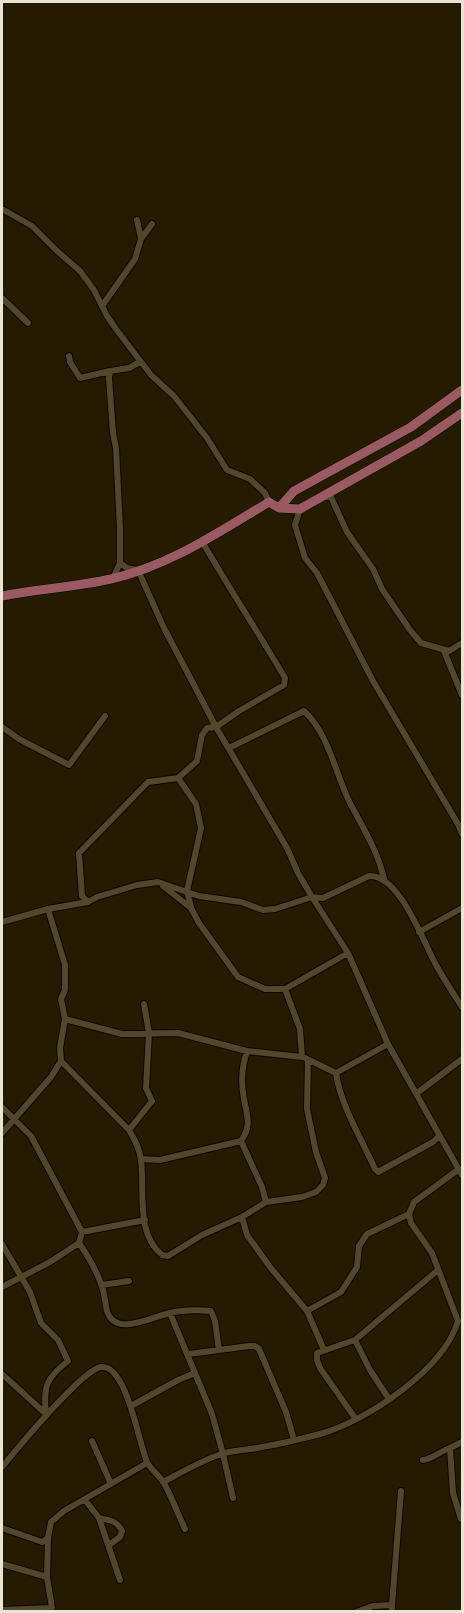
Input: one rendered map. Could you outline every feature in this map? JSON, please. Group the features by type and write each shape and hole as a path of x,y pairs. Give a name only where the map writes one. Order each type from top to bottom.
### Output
{"main road":[{"path":"279,508 294,491 411,427 462,390"},
{"path":"2,596 112,579 157,564 203,543 269,502 279,508 300,509 421,441 462,413"}],"street":[{"path":"2,209 32,226 73,264 89,282 116,329 151,375 174,396 207,438 226,470 250,479 265,493 269,502"},
{"path":"137,220 141,239"},
{"path":"102,306 135,259 141,239 152,224"},
{"path":"2,298 28,323"},
{"path":"69,356 80,378 129,368 141,362"},
{"path":"110,371 113,433 116,448 120,563 112,579"},
{"path":"322,497 331,497 347,532 373,568 382,589 421,644 449,651 462,643"},
{"path":"300,509 295,525 305,558 317,573 332,604 342,618 373,681 460,823 462,834"},
{"path":"88,902 82,896 79,853 148,783 178,778 198,759 202,735 207,728 216,727 286,682 203,543"},
{"path":"120,563 138,570 164,628 216,727 287,848 312,897 348,952 388,1044 461,1172 414,1202 409,1214 411,1223 432,1253 458,1321 448,1344 434,1363 389,1399 339,1427 294,1440 223,1454 164,1482"},
{"path":"444,651 462,695"},
{"path":"229,748 304,711 312,718 349,801 372,843 384,879 411,911 418,932 462,1007"},
{"path":"2,727 19,739 69,765 105,716"},
{"path":"178,778 196,804 201,828 187,891 191,908 199,923 238,977 265,989 285,988 348,952"},
{"path":"2,922 48,909 88,902 137,885 158,882 199,896 241,902 263,910 275,909 312,897 323,898 369,876 384,879"},
{"path":"158,882 191,908"},
{"path":"418,932 462,908"},
{"path":"2,1133 51,1077 61,1061 60,1048 65,1019 61,999 65,990 65,965 48,909"},
{"path":"61,1061 129,1130 137,1143 141,1159 145,1220 151,1243 162,1255 168,1256 202,1235 266,1203 279,1199 302,1197 316,1192 324,1185 325,1178 316,1152 307,1109 305,1058 300,1029 285,988"},
{"path":"455,996 462,991"},
{"path":"129,1130 152,1101 146,1088 149,1033 144,1004"},
{"path":"65,1019 122,1034 178,1033 247,1051 305,1058 336,1073"},
{"path":"336,1073 388,1044"},
{"path":"141,1159 160,1160 241,1141 248,1131 249,1118 244,1100 243,1082 247,1051"},
{"path":"417,1093 462,1059"},
{"path":"336,1073 337,1084 344,1102 375,1170 378,1172 433,1142 439,1136"},
{"path":"2,1107 31,1136 82,1233 80,1243 102,1284 108,1313 114,1321 122,1325 170,1313 211,1311 215,1321 219,1350"},
{"path":"241,1141 262,1187 266,1203"},
{"path":"307,1311 341,1292 357,1267 359,1246 367,1234 409,1214"},
{"path":"242,1217 247,1235 307,1311 324,1350"},
{"path":"82,1233 145,1220"},
{"path":"2,1287 50,1262 80,1243"},
{"path":"2,1244 30,1292 40,1323 58,1340 68,1361 47,1381 44,1400 46,1414"},
{"path":"355,1419 320,1368 316,1353 355,1340 438,1270"},
{"path":"102,1284 129,1281"},
{"path":"170,1313 189,1354 212,1414 232,1498"},
{"path":"355,1340 370,1370 389,1399"},
{"path":"189,1354 249,1346 259,1349 286,1412 294,1440"},
{"path":"2,1467 46,1414 91,1372 101,1367 109,1369 115,1375 131,1406 147,1463 164,1482 185,1529"},
{"path":"131,1406 195,1373"},
{"path":"2,1374 46,1414"},
{"path":"92,1441 111,1484"},
{"path":"423,1460 429,1460 441,1450 450,1449 462,1442"},
{"path":"450,1449 453,1493 461,1520"},
{"path":"2,1610 50,1610 47,1577 48,1538 51,1522 64,1511 147,1463"},
{"path":"356,1611 372,1606 392,1608 401,1491"},
{"path":"85,1500 99,1518 120,1580"},
{"path":"99,1518 114,1521 122,1531 120,1537 109,1545"},
{"path":"2,1528 42,1542 48,1538"},
{"path":"2,1564 47,1577"}]}
